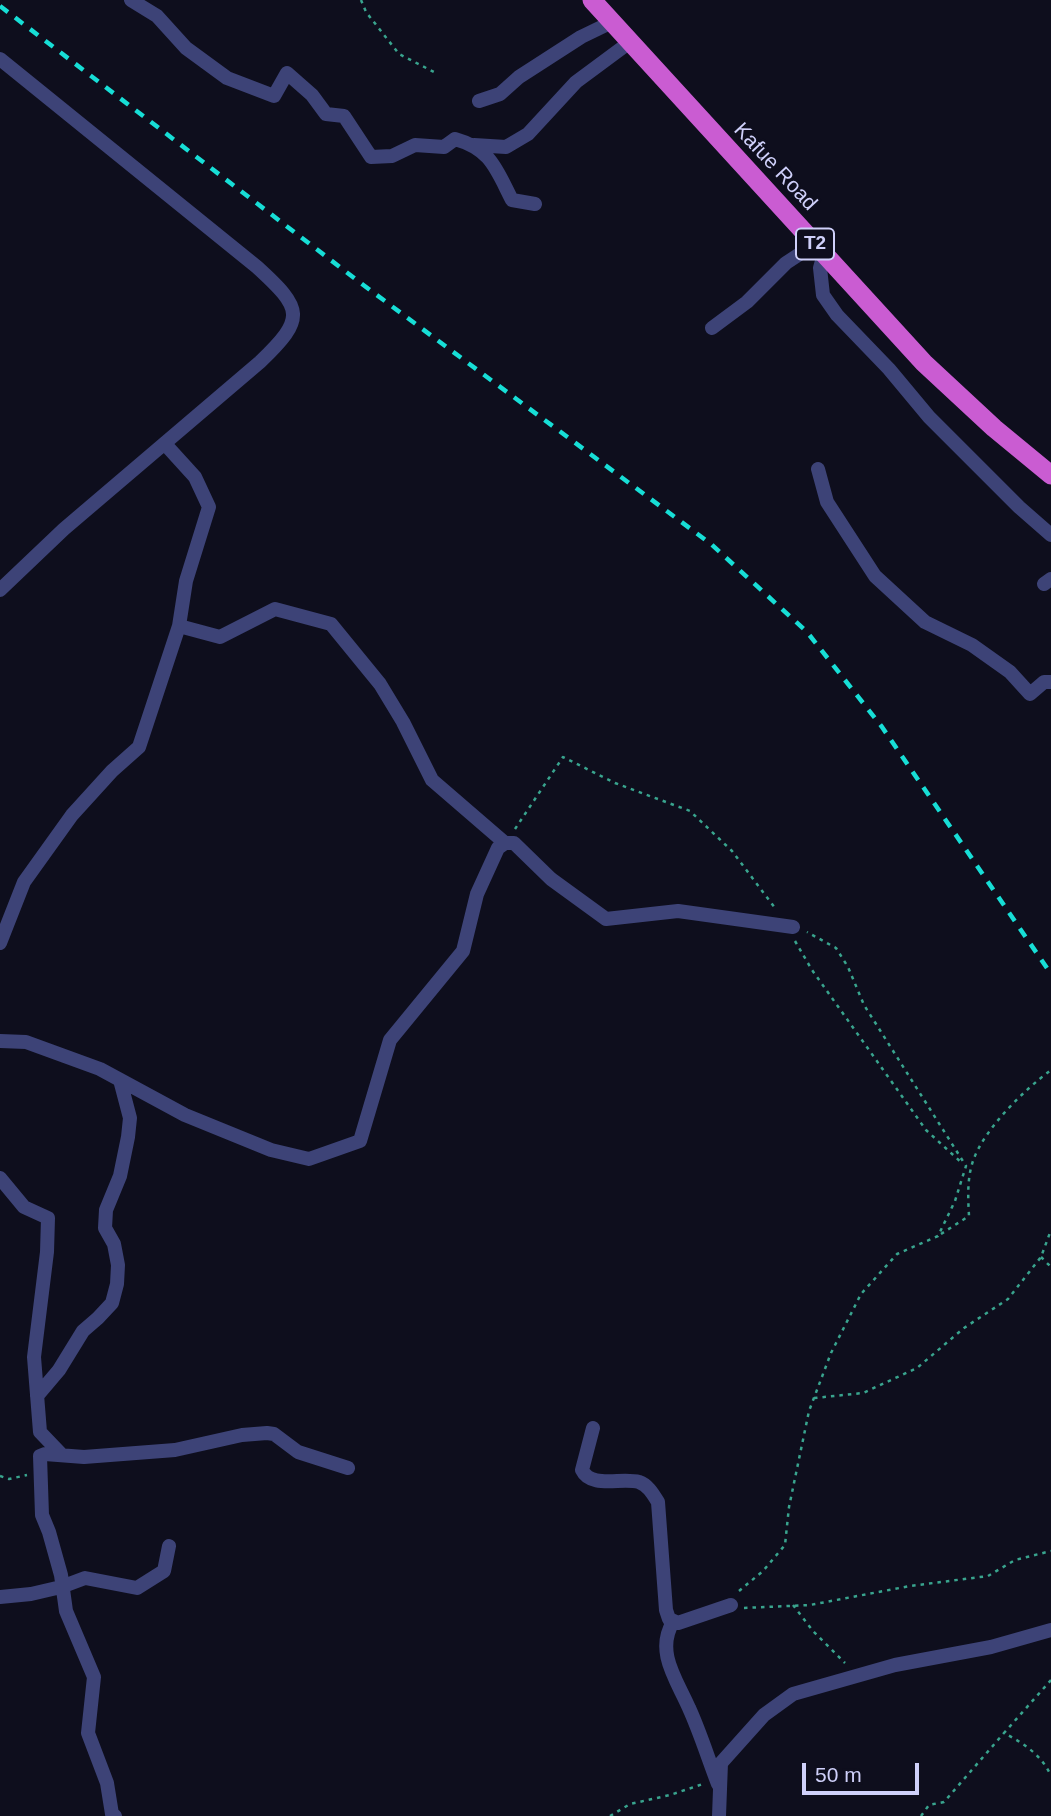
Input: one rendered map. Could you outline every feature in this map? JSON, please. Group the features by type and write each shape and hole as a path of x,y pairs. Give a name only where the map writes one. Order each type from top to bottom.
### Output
{"highway":[{"name":"Kafue Road","path":"592,0 923,363 994,428 1051,475"}],"street":[{"path":"131,0 157,16 186,48 228,78 274,96 287,73 312,95 326,114 344,116 371,157 391,156 415,145 443,146 455,139 474,145 506,147 528,134 576,82 630,42"},
{"path":"479,101 500,94 519,78 581,37 612,22"},
{"path":"0,59 257,267 283,291 290,302 293,316 291,329 282,340 165,444 64,528 0,590"},
{"path":"474,145 488,156 512,200 535,204"},
{"path":"712,328 747,302 786,263 820,249 823,295 837,315 889,369 929,417 1019,507 1051,535"},
{"path":"0,943 24,882 72,815 112,771 139,747 179,626 186,581 209,507 195,477 165,444"},
{"path":"818,469 827,502 875,576 925,622 972,645 1010,672 1030,694 1044,682 1051,682"},
{"path":"179,626 220,637 275,609 331,624 380,684 403,722 432,780 505,843"},
{"path":"0,1041 26,1042 100,1069 185,1115 271,1150 309,1159 360,1141 390,1040 463,951 477,894 498,848 505,843 514,843 551,879 606,919 678,911 793,927"},
{"path":"37,1396 59,1370 83,1331 112,1303 117,1284 118,1265 114,1244 105,1228 106,1210 120,1176 130,1118 120,1080"},
{"path":"0,1178 24,1207 48,1218 47,1252 34,1357 40,1432 62,1455"},
{"path":"593,1427 582,1471 584,1476 592,1480 639,1482 650,1489 658,1502 666,1610 669,1619 678,1623 731,1605"},
{"path":"115,1816 112,1814 107,1783 88,1733 94,1677 66,1611 61,1576 42,1515 42,1454 95,1456 175,1450 242,1435 267,1433 274,1434 298,1452 348,1468"},
{"path":"0,1597 31,1594 85,1578 137,1588 164,1571 169,1546"},
{"path":"673,1622 667,1632 666,1647 670,1672 689,1707 718,1783"},
{"path":"719,1816 718,1783 721,1763 765,1715 793,1694 933,1656 991,1647 1051,1630"}],"path":[{"path":"361,0 366,12 399,54 434,72"},
{"path":"793,927 806,931 836,948 848,967 864,1005 966,1166 938,1236"},
{"path":"1051,1070 1020,1096 994,1125 973,1160 968,1182 969,1216 938,1236 897,1254 861,1294 831,1353 814,1398 799,1455 785,1545 763,1571 733,1597 731,1605 740,1608 810,1605 988,1576 1015,1560 1051,1551"},
{"path":"814,1398 863,1393 918,1368 964,1328 1007,1299 1041,1257 1051,1230"},
{"path":"1041,1257 1051,1267"},
{"path":"0,1476 9,1479 41,1472"},
{"path":"793,1605 855,1676"},
{"path":"921,1816 929,1805 944,1802 1051,1680"},
{"path":"1004,1733 1023,1743 1046,1764 1051,1776"},
{"path":"610,1816 630,1804 718,1783"}],"railway":[{"path":"0,6 358,281 711,544 807,632 882,727 1051,974"}]}
